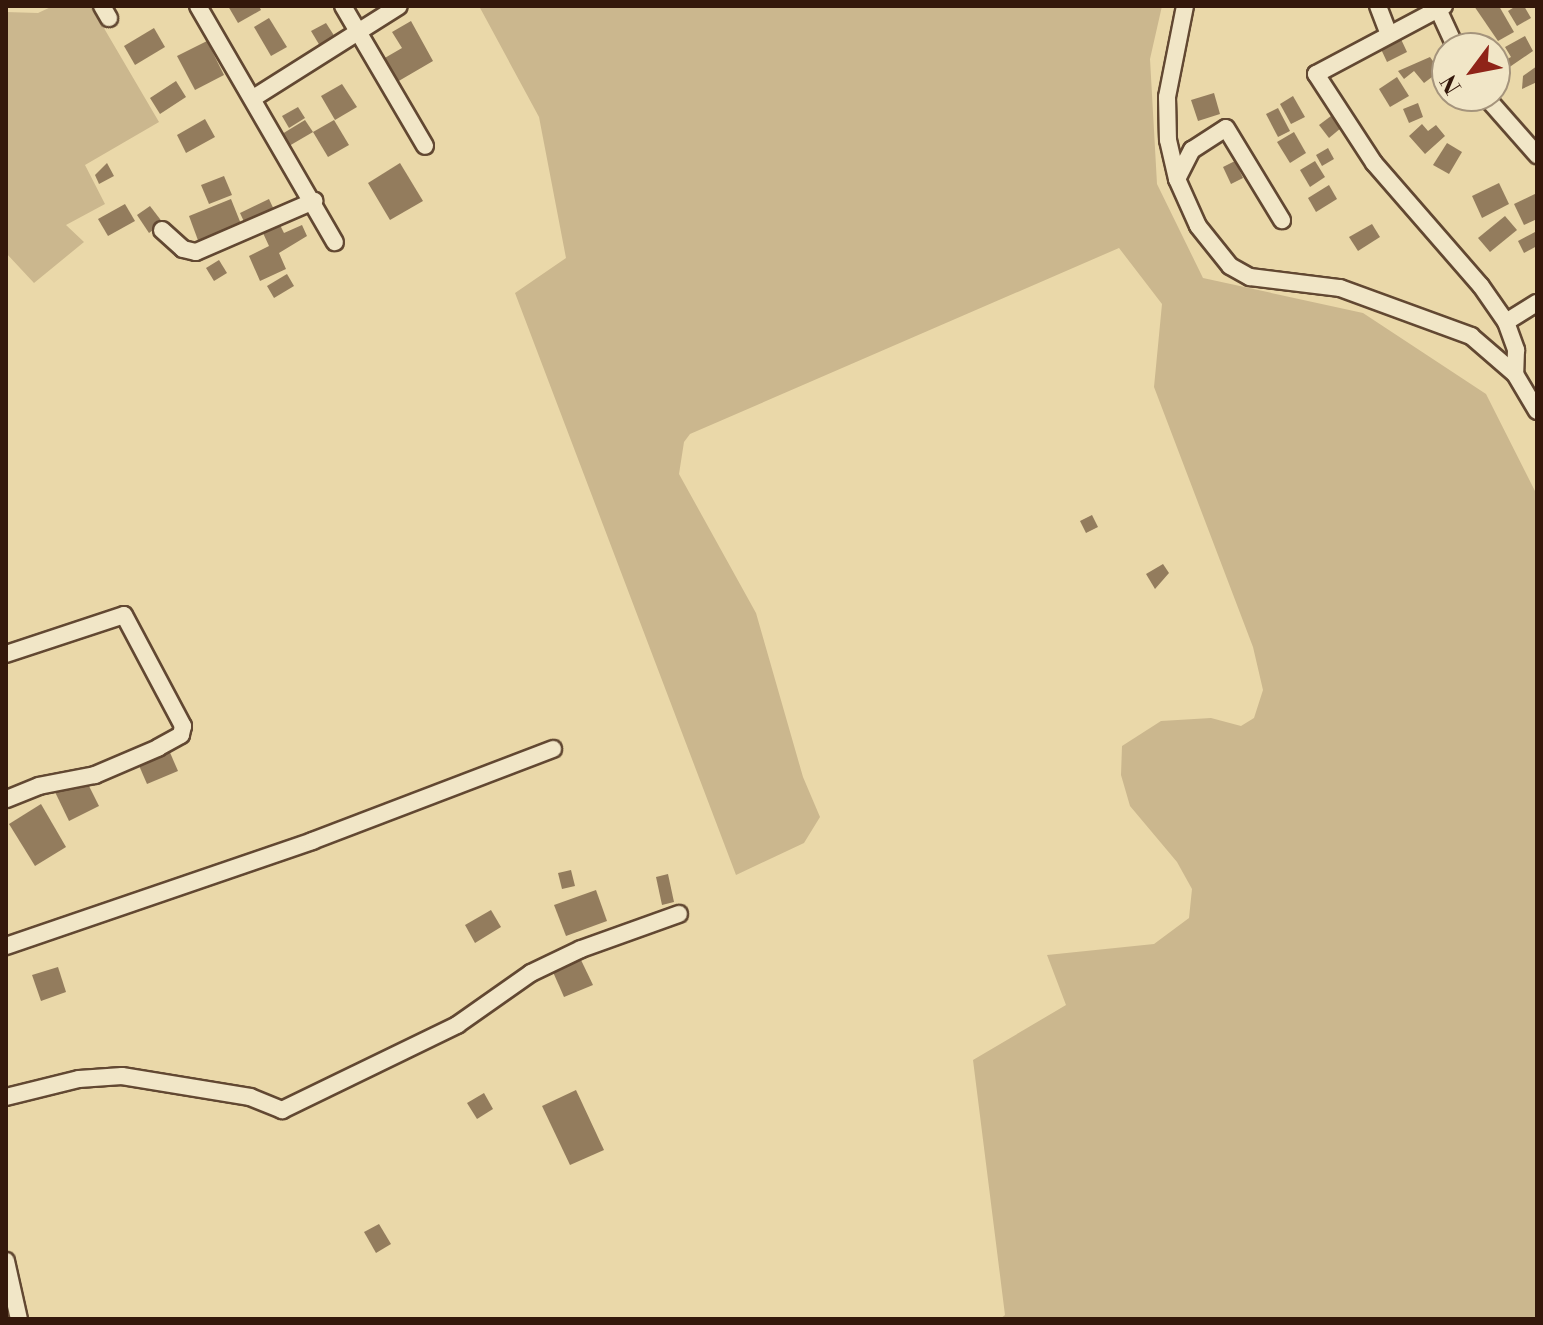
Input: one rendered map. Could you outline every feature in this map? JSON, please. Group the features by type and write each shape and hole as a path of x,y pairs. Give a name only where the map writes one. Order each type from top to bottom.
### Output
{"street":[{"path":"198,6 255,97 335,242"},
{"path":"343,6 425,146"},
{"path":"255,97 399,6"},
{"path":"1185,6 1167,97 1168,140 1177,179 1198,226 1230,266 1250,277 1340,288 1408,309 1471,336 1515,374 1537,411"},
{"path":"1378,6 1388,32"},
{"path":"1450,32 1441,8 1388,32 1316,74 1374,163 1481,286 1506,322 1516,350 1515,374"},
{"path":"1499,112 1537,155"},
{"path":"1177,179 1192,150 1226,128 1282,220"},
{"path":"162,230 183,249 196,252 314,201"},
{"path":"1506,322 1537,303"},
{"path":"6,654 124,615 183,726 181,735 158,748 95,775 39,786 6,799"},
{"path":"6,946 312,841 553,749"},
{"path":"6,1097 79,1079 122,1076 250,1097 282,1110 457,1025 556,961 679,914"},
{"path":"6,1261 9,1304 19,1319"}],"shaded area":[{"path":"53,6 91,6 159,122 85,165 105,204 66,225 84,242 34,283 6,253 6,12 38,13"},
{"path":"479,6 1162,6 1150,59 1157,184 1203,278 1363,313 1486,394 1537,495 1537,1319 1000,1319 1005,1315 973,1060 1066,1005 1047,955 1154,944 1189,918 1192,889 1177,862 1130,806 1121,775 1122,746 1161,721 1211,718 1241,726 1254,718 1263,690 1253,647 1154,387 1162,304 1119,248 690,434 684,442 679,474 756,613 803,777 820,817 804,843 736,875 515,293 566,258 539,117"}],"building":[{"path":"228,6 259,6 261,10 238,23"},
{"path":"1474,6 1499,6 1514,32 1492,32"},
{"path":"1524,6 1531,18 1517,26 1508,11"},
{"path":"269,18 287,47 271,56 254,27"},
{"path":"411,21 433,61 397,82 383,59 402,48 392,32"},
{"path":"326,23 335,37 320,46 311,31"},
{"path":"154,28 165,47 135,65 124,46"},
{"path":"1525,36 1533,51 1511,66 1511,44"},
{"path":"1400,37 1407,52 1387,62 1380,47"},
{"path":"207,41 224,75 195,90 177,56"},
{"path":"1431,58 1431,78 1424,83 1414,71 1404,79 1398,71"},
{"path":"1537,66 1537,82 1522,89 1523,76"},
{"path":"1397,77 1409,96 1390,107 1379,89"},
{"path":"176,81 186,97 160,114 150,98"},
{"path":"342,84 357,107 335,120 321,96"},
{"path":"1214,93 1220,114 1198,121 1191,100"},
{"path":"1293,96 1305,117 1291,124 1280,104"},
{"path":"1418,103 1423,117 1409,123 1403,109"},
{"path":"298,107 305,118 289,128 282,116"},
{"path":"1278,108 1290,131 1278,137 1266,114"},
{"path":"1331,116 1341,128 1329,138 1319,125"},
{"path":"205,119 215,137 186,153 177,135"},
{"path":"305,120 313,132 289,146 282,134"},
{"path":"334,120 349,145 328,157 313,132"},
{"path":"1422,124 1428,131 1436,125 1445,136 1425,154 1409,136"},
{"path":"1294,132 1306,153 1290,163 1277,142"},
{"path":"1447,143 1462,152 1449,174 1433,165"},
{"path":"1328,148 1334,159 1322,166 1316,155"},
{"path":"1235,161 1243,178 1231,184 1223,167"},
{"path":"1315,161 1325,177 1310,187 1300,170"},
{"path":"107,163 114,176 99,184 95,175"},
{"path":"400,163 423,201 390,220 368,183"},
{"path":"224,176 232,195 209,204 201,185"},
{"path":"1499,183 1509,204 1482,218 1472,196"},
{"path":"1329,185 1337,199 1316,212 1308,198"},
{"path":"1537,193 1537,219 1524,225 1514,204"},
{"path":"231,199 243,229 199,243 189,216"},
{"path":"269,199 276,214 247,228 240,213"},
{"path":"125,204 135,221 108,236 98,219"},
{"path":"150,206 163,223 149,233 137,215"},
{"path":"1505,216 1517,230 1490,252 1478,238"},
{"path":"1372,224 1380,237 1358,251 1349,237"},
{"path":"280,225 284,233 302,225 307,236 279,253 286,269 260,281 249,256 269,246 263,233"},
{"path":"1537,231 1537,246 1524,253 1518,241"},
{"path":"219,260 227,273 214,281 206,268"},
{"path":"287,274 294,286 274,298 267,286"},
{"path":"1092,515 1098,527 1086,533 1080,521"},
{"path":"1163,564 1169,573 1155,589 1146,574"},
{"path":"168,748 178,771 147,784 137,761"},
{"path":"85,778 99,806 69,821 55,792"},
{"path":"41,804 66,847 35,866 9,824"},
{"path":"571,870 575,886 562,889 558,873"},
{"path":"668,874 674,902 662,905 656,877"},
{"path":"596,890 607,921 566,936 554,905"},
{"path":"491,910 501,927 475,943 465,925"},
{"path":"581,960 593,985 564,997 553,972"},
{"path":"58,967 66,992 41,1001 32,975"},
{"path":"576,1090 604,1150 570,1165 542,1106"},
{"path":"484,1093 493,1109 477,1119 467,1103"},
{"path":"379,1224 391,1244 376,1253 364,1232"}]}
